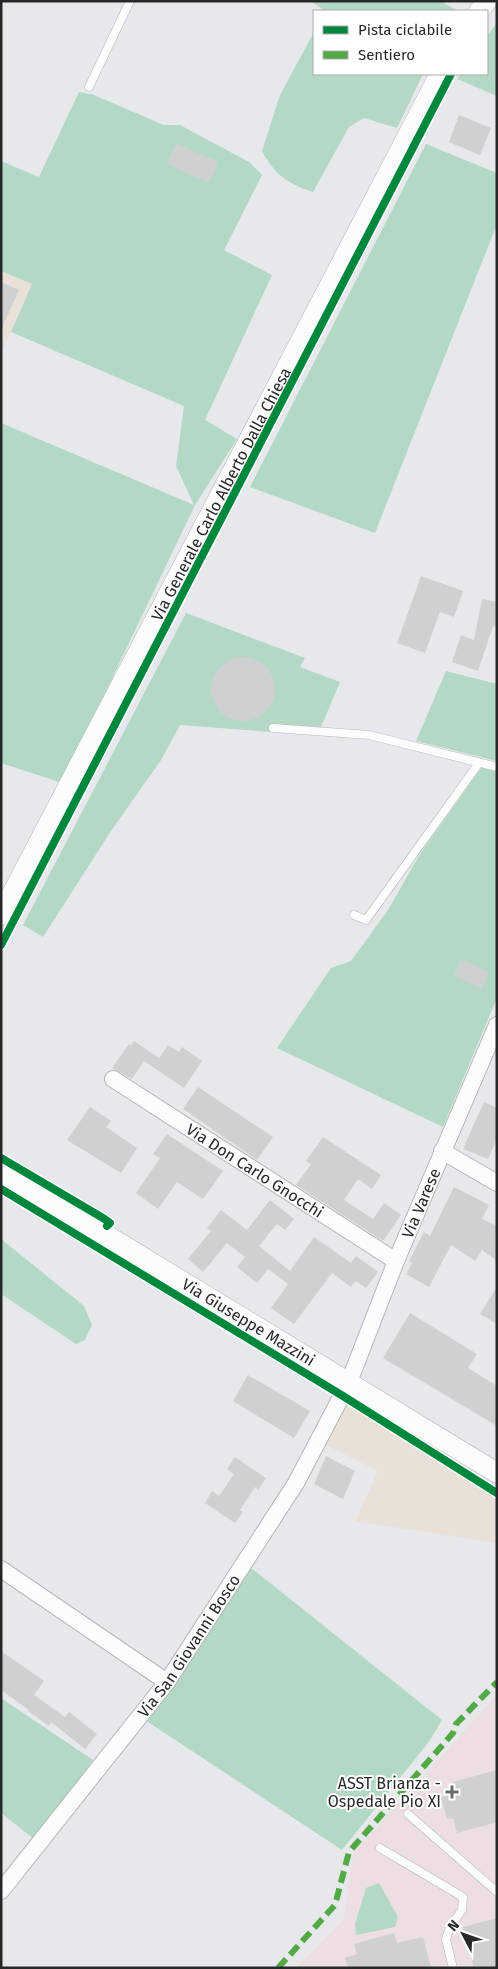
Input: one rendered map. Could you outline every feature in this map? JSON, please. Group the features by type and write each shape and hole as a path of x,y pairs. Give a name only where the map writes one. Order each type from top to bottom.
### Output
{"street":[{"name":"Via Generale Carlo Alberto Dalla Chiesa","path":"1,915 439,75"},
{"name":"Via Varese","path":"349,1382 396,1261 496,1028"},
{"name":"Via Don Carlo Gnocchi","path":"113,1078 396,1261"},
{"path":"442,1151 497,1183"},
{"name":"Via Giuseppe Mazzini","path":"1,1171 497,1473"},
{"name":"Via San Giovanni Bosco","path":"1,1891 166,1682 296,1483 349,1382"},
{"path":"1,1569 166,1682"}],"lane":[{"path":"89,87 130,1"},
{"path":"273,728 369,735 497,767"},
{"path":"354,915 366,920 479,762"},
{"path":"408,1814 497,1892"},
{"path":"380,1848 463,1897 462,1910 450,1926 446,1939 452,1964"}],"shaded area":[{"path":"1,271 32,284 2,351 1,351"},
{"path":"346,1404 497,1499 497,1543 355,1521 378,1471 326,1445"},
{"name":"ASST Brianza - Ospedale Pio XI","path":"497,1695 497,1968 296,1968 344,1919 353,1853"}],"green space":[{"path":"311,1 440,1 455,9 454,10 324,10"},
{"path":"497,23 497,96 457,79 460,75 488,75 488,35"},
{"path":"313,34 313,75 423,75 397,128 364,118 349,127 313,192 289,182 277,172 262,151 280,95"},
{"path":"79,92 94,95 164,125 180,125 249,162 262,175 224,250 272,275 205,420 237,439 195,505 86,733 59,782 1,763 1,423 194,505 176,466 184,406 11,332 32,284 1,271 1,161 39,177"},
{"path":"426,144 497,173 497,224 375,533 250,487"},
{"path":"186,613 305,658 300,667 340,682 321,727 272,724 272,732 180,725 161,760 111,831 43,937 23,925"},
{"path":"446,671 497,684 497,761 416,741"},
{"path":"482,767 497,771 497,998 443,1127 277,1048 331,968 351,961 388,910 420,854"},
{"path":"1,1239 84,1306 92,1325 85,1340 76,1344 1,1294"},
{"path":"250,1567 442,1720 428,1743 342,1850 145,1720"},
{"path":"1,1698 93,1760 34,1839 1,1813"},
{"path":"379,1883 398,1917 395,1927 356,1935 355,1924 366,1888"}],"building":[{"path":"459,115 491,128 480,155 449,142"},
{"path":"176,143 218,162 209,183 167,164"},
{"path":"1,282 19,290 1,330"},
{"path":"421,576 463,591 454,617 440,612 425,653 397,643"},
{"path":"482,599 497,602 497,627 493,626 478,671 452,662 461,635 474,640"},
{"path":"243,657 261,663 269,671 275,689 269,707 261,715 243,721 225,715 217,707 211,689 217,671 225,663"},
{"path":"461,959 489,972 481,989 454,976"},
{"path":"134,1041 159,1058 168,1045 179,1052 182,1047 202,1061 184,1088 144,1061 132,1079 112,1068 129,1044 131,1045"},
{"path":"198,1087 273,1137 257,1160 183,1109"},
{"path":"484,1102 497,1108 497,1139 488,1159 463,1149"},
{"path":"90,1107 111,1121 106,1127 137,1148 121,1173 67,1140"},
{"path":"167,1134 223,1171 203,1199 177,1182 158,1209 136,1193 160,1158 153,1154"},
{"path":"323,1137 381,1175 372,1189 358,1179 344,1200 373,1219 384,1203 401,1215 383,1241 296,1185 311,1164 306,1161"},
{"path":"454,1187 489,1205 482,1219 497,1226 497,1261 482,1250 475,1261 451,1245 429,1287 406,1274 412,1263 409,1261 424,1232 430,1236"},
{"path":"270,1200 294,1219 285,1230 277,1224 259,1246 290,1271 314,1237 351,1263 356,1256 378,1272 366,1288 356,1281 351,1287 332,1273 294,1324 271,1308 288,1284 268,1269 257,1283 237,1267 245,1257 227,1243 203,1272 188,1259 211,1231 207,1228 221,1210 247,1230"},
{"path":"497,1287 497,1324 480,1314"},
{"path":"410,1313 477,1354 468,1368 497,1386 497,1426 383,1358"},
{"path":"248,1375 310,1411 294,1438 233,1401"},
{"path":"326,1456 355,1471 343,1499 314,1484"},
{"path":"235,1457 266,1478 258,1490 255,1487 240,1510 243,1512 235,1523 205,1503 212,1491 219,1496 234,1474 227,1469"},
{"path":"1,1651 44,1681 34,1695 65,1717 69,1712 97,1734 85,1749 51,1722 49,1726 1,1690"},
{"path":"497,1770 497,1822 457,1833 453,1818 447,1819 441,1797 456,1793 453,1782"},
{"path":"497,1918 497,1968 474,1968 463,1927"},
{"path":"394,1933 397,1943 423,1937 431,1968 348,1968 345,1958 357,1954 354,1944"}],"marked path":[{"path":"278,1968 335,1905 349,1852 453,1733 456,1724 497,1682"}],"cycle path":[{"path":"1,945 450,75"},
{"path":"1,1158 103,1218 110,1223 107,1226"},
{"path":"1,1189 343,1396 497,1493"}],"place":[{"name":"ASST Brianza - Ospedale Pio XI","path":"452,1792"}]}
